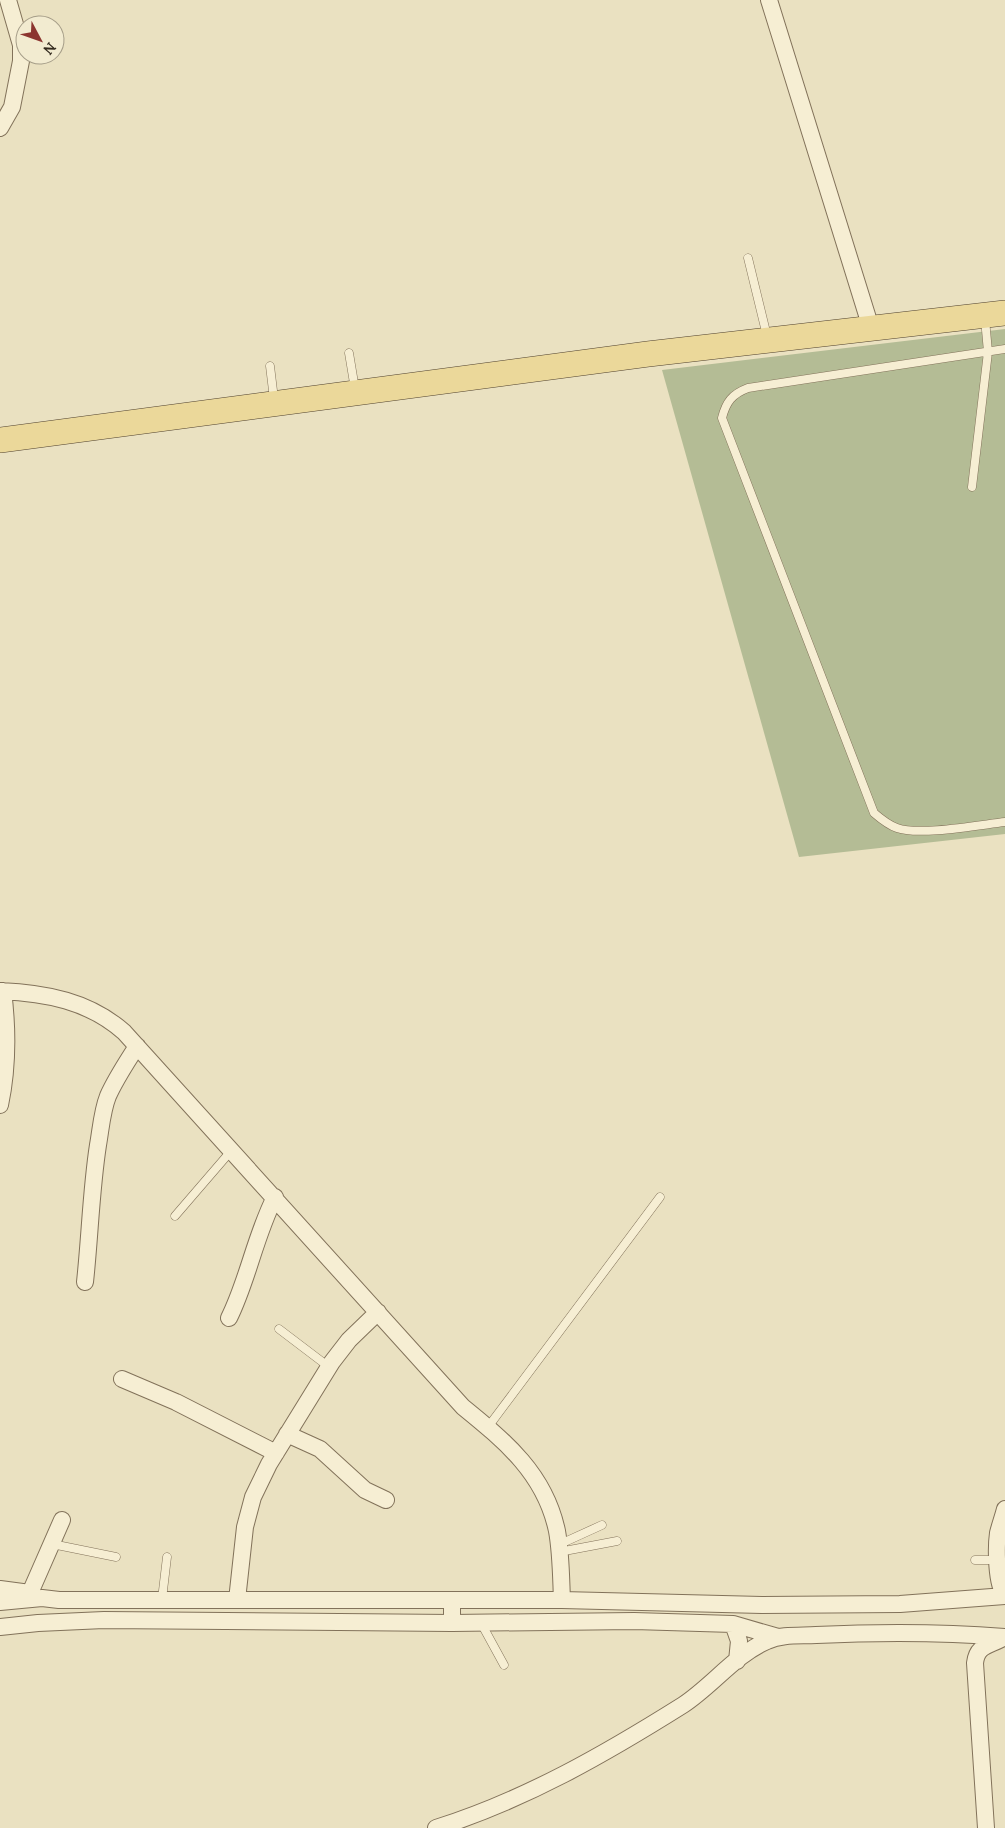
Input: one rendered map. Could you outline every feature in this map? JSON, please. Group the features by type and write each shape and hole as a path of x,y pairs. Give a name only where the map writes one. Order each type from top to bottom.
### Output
{"main road":[{"path":"0,440 648,354 995,314"}],"street":[{"path":"0,128 12,108 20,61 21,45 8,0"},
{"path":"769,0 871,328"},
{"path":"0,1105 6,1068 8,1036 1,991 65,999 102,1014 124,1032 463,1407 501,1437 523,1461 541,1488 557,1531 562,1600"},
{"path":"85,1282 95,1166 102,1117 108,1097 137,1046"},
{"path":"229,1318 236,1304 266,1214 275,1197"},
{"path":"237,1600 247,1514 253,1497 287,1434 329,1367 349,1340 378,1312"},
{"path":"122,1378 176,1402 276,1453"},
{"path":"287,1434 320,1449 365,1490 386,1500"},
{"path":"0,1589 59,1600 162,1610 452,1612 562,1600 880,1604 1005,1596 1002,1592 998,1560 999,1530 1005,1509"},
{"path":"36,1595 52,1544 62,1520"},
{"path":"0,1602 36,1595"},
{"path":"0,1628 31,1624 104,1620 237,1600 452,1612 481,1623 634,1621 733,1624 778,1637 833,1634 974,1634 1005,1637"},
{"path":"733,1624 739,1641 737,1661"},
{"path":"436,1828 512,1799 594,1760 685,1704 754,1648 778,1637"},
{"path":"986,1828 975,1663 976,1654 979,1650 1005,1637"}],"lane":[{"path":"748,258 768,340"},
{"path":"972,487 988,352 995,314"},
{"path":"1005,349 748,388 739,392 725,405 722,418 874,813 888,824 908,830 928,830 1005,822"},
{"path":"349,353 355,393"},
{"path":"270,366 275,404"},
{"path":"175,1216 231,1151"},
{"path":"488,1427 660,1197"},
{"path":"279,1329 329,1367"},
{"path":"559,1548 602,1525"},
{"path":"559,1548 616,1541"},
{"path":"52,1544 116,1557"},
{"path":"162,1610 167,1557"},
{"path":"975,1560 998,1560"},
{"path":"481,1623 504,1665"}],"green space":[{"path":"1005,329 1005,834 799,857 662,370"}]}
